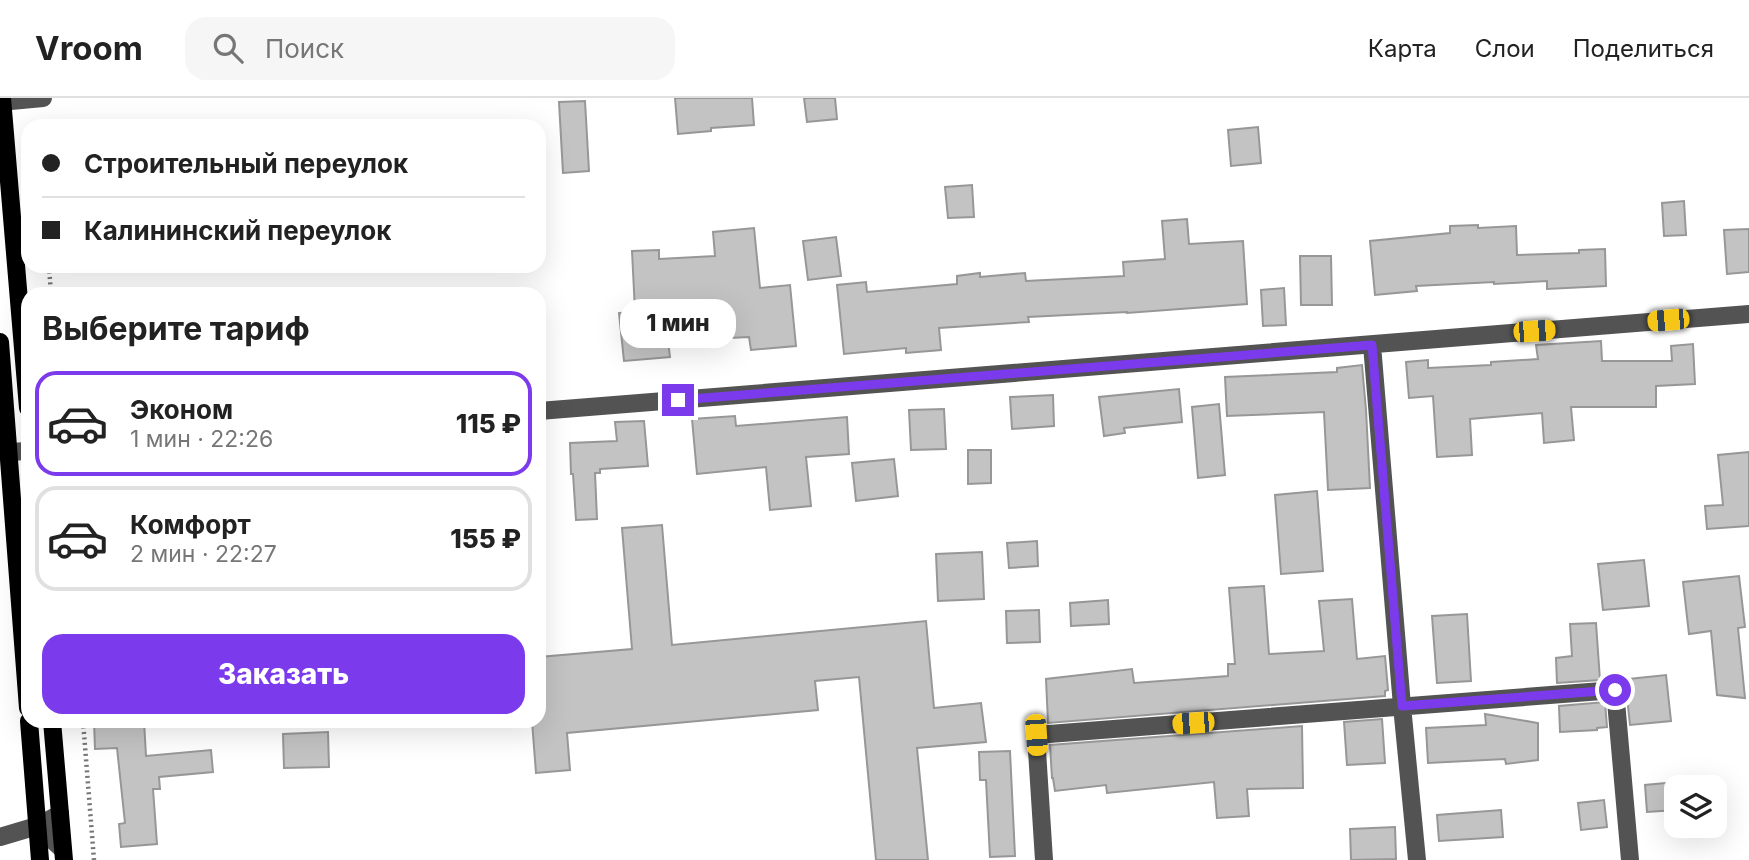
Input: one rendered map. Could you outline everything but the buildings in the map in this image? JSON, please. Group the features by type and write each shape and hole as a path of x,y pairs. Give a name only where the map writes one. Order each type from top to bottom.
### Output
{"main road":[{"path":"2,101 21,325"},
{"path":"0,342 21,614"},
{"path":"30,728 40,860"},
{"path":"53,728 64,855"}],"street":[{"path":"2,101 43,98"},
{"path":"546,410 1749,314"},
{"path":"1372,345 1417,860"},
{"path":"9,452 21,451"},
{"path":"1044,860 1036,735 1615,690 1630,860"},
{"path":"0,837 37,826 60,814"},
{"path":"37,826 64,855"}],"path":[{"path":"84,728 94,860"}],"route":[{"path":"678,400 1372,345 1402,706 1615,690"}]}
